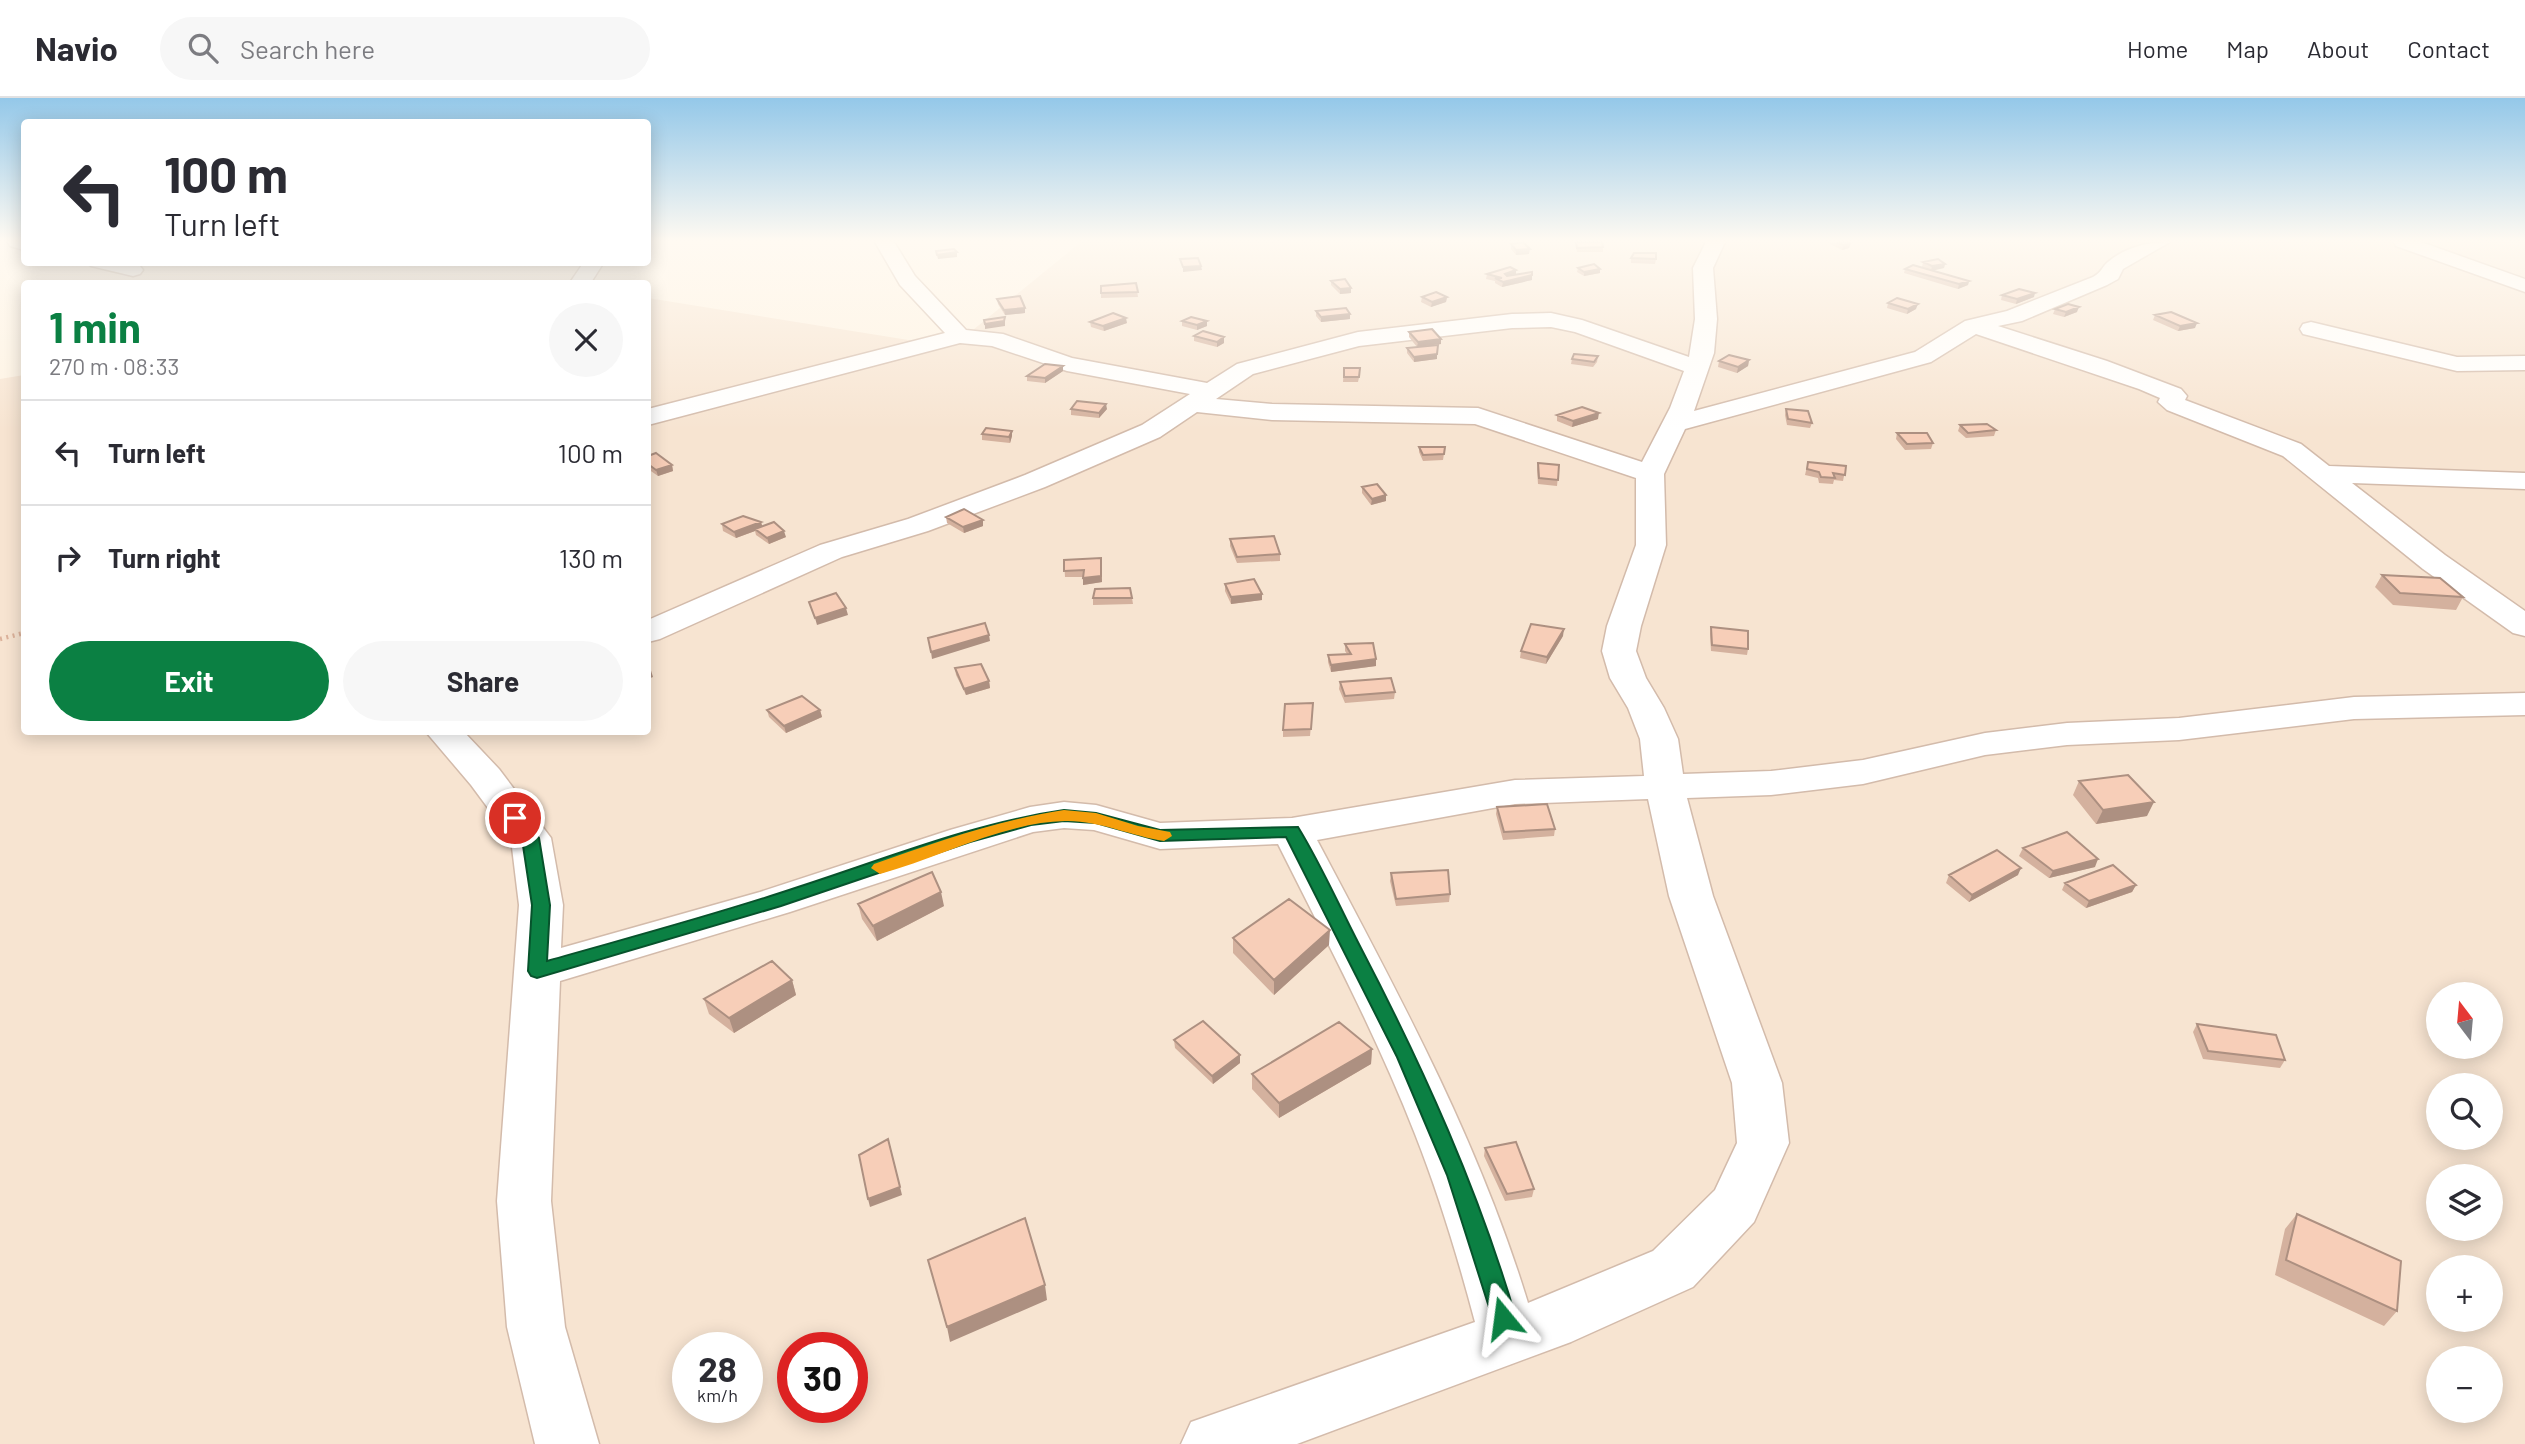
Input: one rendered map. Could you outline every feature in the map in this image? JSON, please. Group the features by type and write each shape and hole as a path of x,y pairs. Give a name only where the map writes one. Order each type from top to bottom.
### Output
{"street":[{"path":"929,305 960,336"},
{"path":"1213,1444 1550,1323 1673,1269 1735,1206 1763,1143 1757,1083 1691,896 1665,788 1658,739 1646,708 1628,678 1619,651 1624,626 1651,545 1650,474 1683,408 1702,353 1705,305"},
{"path":"1675,424 1923,357 1973,326 2014,316 2041,305"},
{"path":"651,631 831,551 918,525 1035,481 1151,431 1245,369 1358,340 1537,320 1564,322 1696,367"},
{"path":"1973,326 2091,361 2172,394 2175,396 2170,402 2176,405 2280,444 2323,474 2434,562 2525,626"},
{"path":"2311,329 2457,363 2525,363"},
{"path":"651,416 960,336 995,339 1067,364 1272,412 1413,417 1478,416 1650,474"},
{"path":"2323,474 2525,481"},
{"path":"537,971 775,902 964,839 1030,820 1064,815 1096,818 1160,836 1292,831 1515,792 1771,783 1863,772 1985,744 2067,734 2179,729 2354,708 2525,704"},
{"path":"447,735 485,776 531,838 541,905 524,1201 537,1328 567,1444"},
{"path":"1292,831 1407,1057 1458,1175 1486,1257 1509,1338"}],"path":[{"path":"0,639 21,634"}],"shaded area":[{"path":"651,305 690,305 952,347 1004,305 2525,305 2525,1444 0,1444 0,379 21,376 21,735 651,735"}],"building":[{"path":"1001,305 1024,305 1025,308 1004,310"},
{"path":"1894,305 1916,305 1908,309"},
{"path":"2066,305 2079,307 2066,312 2055,309"},
{"path":"1346,308 1350,314 1321,317 1316,311"},
{"path":"2171,312 2197,323 2180,326 2155,315"},
{"path":"1113,313 1126,318 1103,326 1090,322"},
{"path":"1005,317 1004,321 985,324 984,320"},
{"path":"1191,317 1207,321 1197,325 1182,321"},
{"path":"1432,329 1441,339 1418,342 1409,332"},
{"path":"1203,331 1224,337 1217,342 1194,336"},
{"path":"1438,345 1437,354 1414,357 1407,348"},
{"path":"1574,354 1598,356 1594,362 1572,359"},
{"path":"1729,355 1749,360 1738,367 1719,361"},
{"path":"1045,364 1063,366 1045,378 1027,376"},
{"path":"1344,368 1360,368 1359,377 1344,377"},
{"path":"1077,401 1106,404 1099,413 1071,409"},
{"path":"1582,407 1599,413 1573,421 1557,415"},
{"path":"1786,409 1808,411 1812,423 1788,419"},
{"path":"1987,424 1996,430 1968,433 1960,425"},
{"path":"986,428 1012,431 1009,437 982,434"},
{"path":"1897,433 1927,433 1933,443 1907,444"},
{"path":"1419,447 1445,447 1444,454 1423,455"},
{"path":"656,453 672,465 656,470 651,466 651,455"},
{"path":"1808,462 1846,466 1845,475 1833,473 1835,478 1821,477 1819,472 1807,469"},
{"path":"1538,463 1559,465 1558,480 1539,478"},
{"path":"1377,484 1386,495 1372,499 1362,487"},
{"path":"964,509 983,520 963,527 946,517"},
{"path":"743,516 761,522 734,532 722,524"},
{"path":"774,522 784,531 767,538 755,529"},
{"path":"1274,536 1280,554 1237,557 1230,539"},
{"path":"1101,558 1101,576 1083,578 1084,570 1064,571 1064,560"},
{"path":"2382,575 2440,578 2463,597 2400,593"},
{"path":"1254,579 1262,594 1231,597 1225,584"},
{"path":"1130,588 1132,598 1093,598 1095,589"},
{"path":"836,593 846,608 815,618 809,602"},
{"path":"985,623 989,635 931,652 928,638"},
{"path":"1531,624 1564,629 1547,657 1521,651"},
{"path":"1711,627 1748,631 1748,649 1712,645"},
{"path":"1373,643 1376,659 1331,665 1328,655 1351,654 1345,644"},
{"path":"981,664 989,681 964,689 955,668"},
{"path":"1391,678 1395,692 1345,696 1340,682"},
{"path":"802,696 820,710 784,726 767,710"},
{"path":"1313,703 1311,729 1283,730 1285,704"},
{"path":"2128,775 2154,802 2103,810 2079,781"},
{"path":"1547,804 1555,829 1504,832 1497,807"},
{"path":"2067,832 2098,859 2053,871 2023,848"},
{"path":"1997,850 2021,868 1972,895 1949,875"},
{"path":"2113,865 2136,885 2089,901 2065,883"},
{"path":"1448,870 1450,894 1396,899 1391,873"},
{"path":"932,872 941,892 873,926 858,904"},
{"path":"1289,899 1330,930 1274,980 1233,938"},
{"path":"772,961 792,980 729,1018 704,999"},
{"path":"1203,1021 1240,1055 1212,1076 1174,1040"},
{"path":"1339,1022 1372,1049 1279,1103 1252,1074"},
{"path":"2197,1024 2276,1035 2285,1060 2208,1051"},
{"path":"888,1139 900,1187 868,1199 859,1155"},
{"path":"1516,1142 1534,1189 1507,1194 1485,1148"},
{"path":"2297,1214 2401,1261 2397,1311 2286,1260"},
{"path":"1025,1218 1045,1285 947,1327 928,1260"}],"slow traffic":[{"path":"880,868 964,839 1030,820 1064,815 1096,818 1136,831 1164,836"}],"route":[{"path":"515,818 531,838 541,905 537,971 775,902 964,839 1030,820 1064,815 1096,818 1160,836 1292,831 1407,1057 1458,1175 1503,1318"}]}
